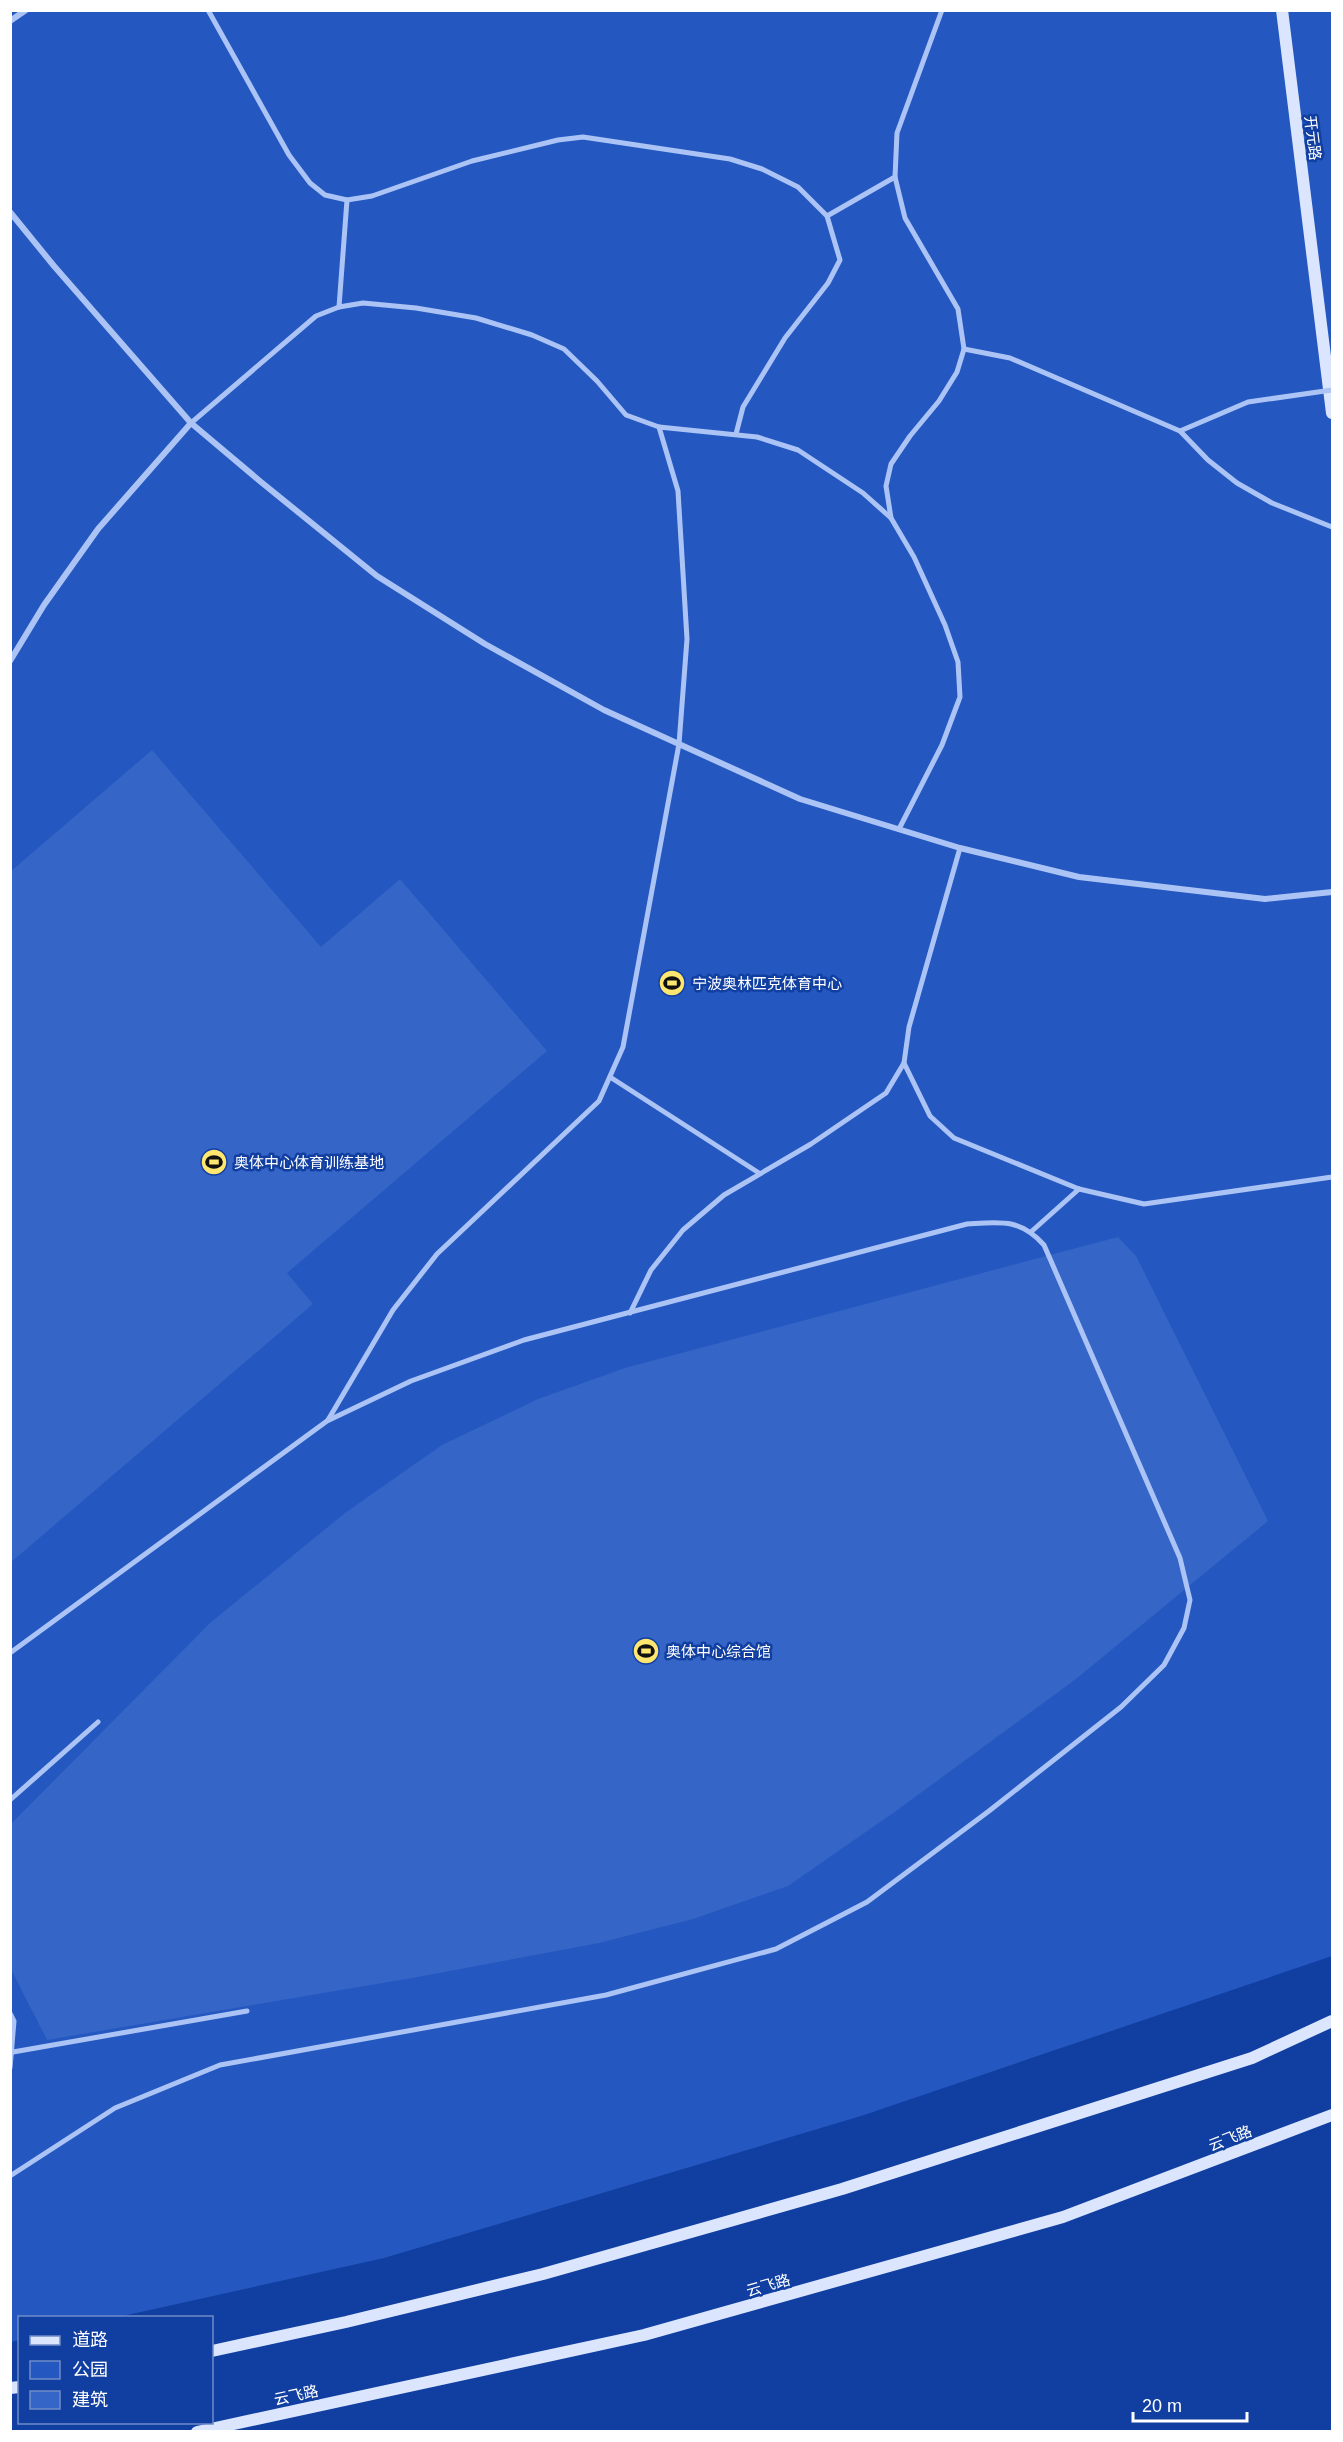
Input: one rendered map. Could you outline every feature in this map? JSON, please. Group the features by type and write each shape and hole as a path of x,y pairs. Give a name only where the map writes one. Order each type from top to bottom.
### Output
{"main road":[{"name":"开元路","path":"1282,10 1332,413"},
{"path":"213,2351 346,2322 543,2274 842,2189 1252,2058 1332,2021"},
{"name":"云飞路","path":"197,2432 633,2337 678,2325 1063,2217 1332,2115"}],"street":[{"path":"10,21 26,10"},
{"path":"208,10 289,155 310,183 325,195 346,200 372,196 472,161 558,140 583,137 730,159 762,169 798,187 827,216 840,260 828,283 785,338 743,407 736,434"},
{"path":"891,518 886,486 891,464 910,436 939,401 957,372 964,349 958,309 905,218 895,177 897,133 942,10"},
{"path":"827,216 895,177"},
{"path":"339,307 346,200"},
{"path":"10,212 191,423 377,576 495,649 604,710 800,799 960,848 1079,877 1265,899 1332,892"},
{"path":"10,661 44,605 98,529 191,423 316,316 339,307 363,303 416,308 476,318 532,335 564,349 597,381 626,415 659,427 757,437 798,450 863,493 891,518 914,557 945,625 958,662 960,697 942,746 899,829"},
{"path":"964,349 1010,358 1180,431 1208,460 1237,483 1272,503 1332,527"},
{"path":"1180,431 1248,402 1332,390"},
{"path":"327,1421 393,1310 437,1254 599,1101 623,1047 679,744 687,639 678,491 659,427"},
{"path":"630,1313 651,1270 683,1230 724,1195 811,1144 886,1093 904,1063 909,1027 960,848"},
{"path":"904,1063 930,1116 954,1138 1078,1189 1144,1204 1332,1177"},
{"path":"610,1077 759,1173"},
{"path":"1032,1231 1078,1189"},
{"path":"10,1653 327,1421 411,1381 524,1340 967,1224 1005,1222 1032,1231 1044,1245 1180,1558 1190,1600 1184,1628 1164,1665 1121,1707 989,1812 867,1902 776,1949 606,1995 220,2065 115,2108 10,2176"},
{"path":"10,1800 98,1722"},
{"path":"13,2052 247,2011"},
{"path":"10,2013 14,2021 10,2068"}],"green space":[{"name":"宁波奥林匹克体育中心","path":"10,11 1332,11 1332,1956 861,2116 384,2258 123,2316 18,2316 18,2340 11,2342"}],"building":[{"name":"奥体中心体育训练基地","path":"152,750 321,947 400,879 547,1051 287,1273 313,1304 10,1563 10,872"},
{"name":"奥体中心综合馆","path":"1118,1237 1136,1256 1268,1521 1076,1679 896,1811 788,1886 693,1919 599,1943 412,1978 47,2040 10,1967 10,1825 210,1623 345,1513 442,1445 538,1399 625,1368"}],"place":[{"name":"宁波奥林匹克体育中心","path":"672,983"},
{"name":"奥体中心体育训练基地","path":"214,1162"},
{"name":"奥体中心综合馆","path":"646,1651"}]}
